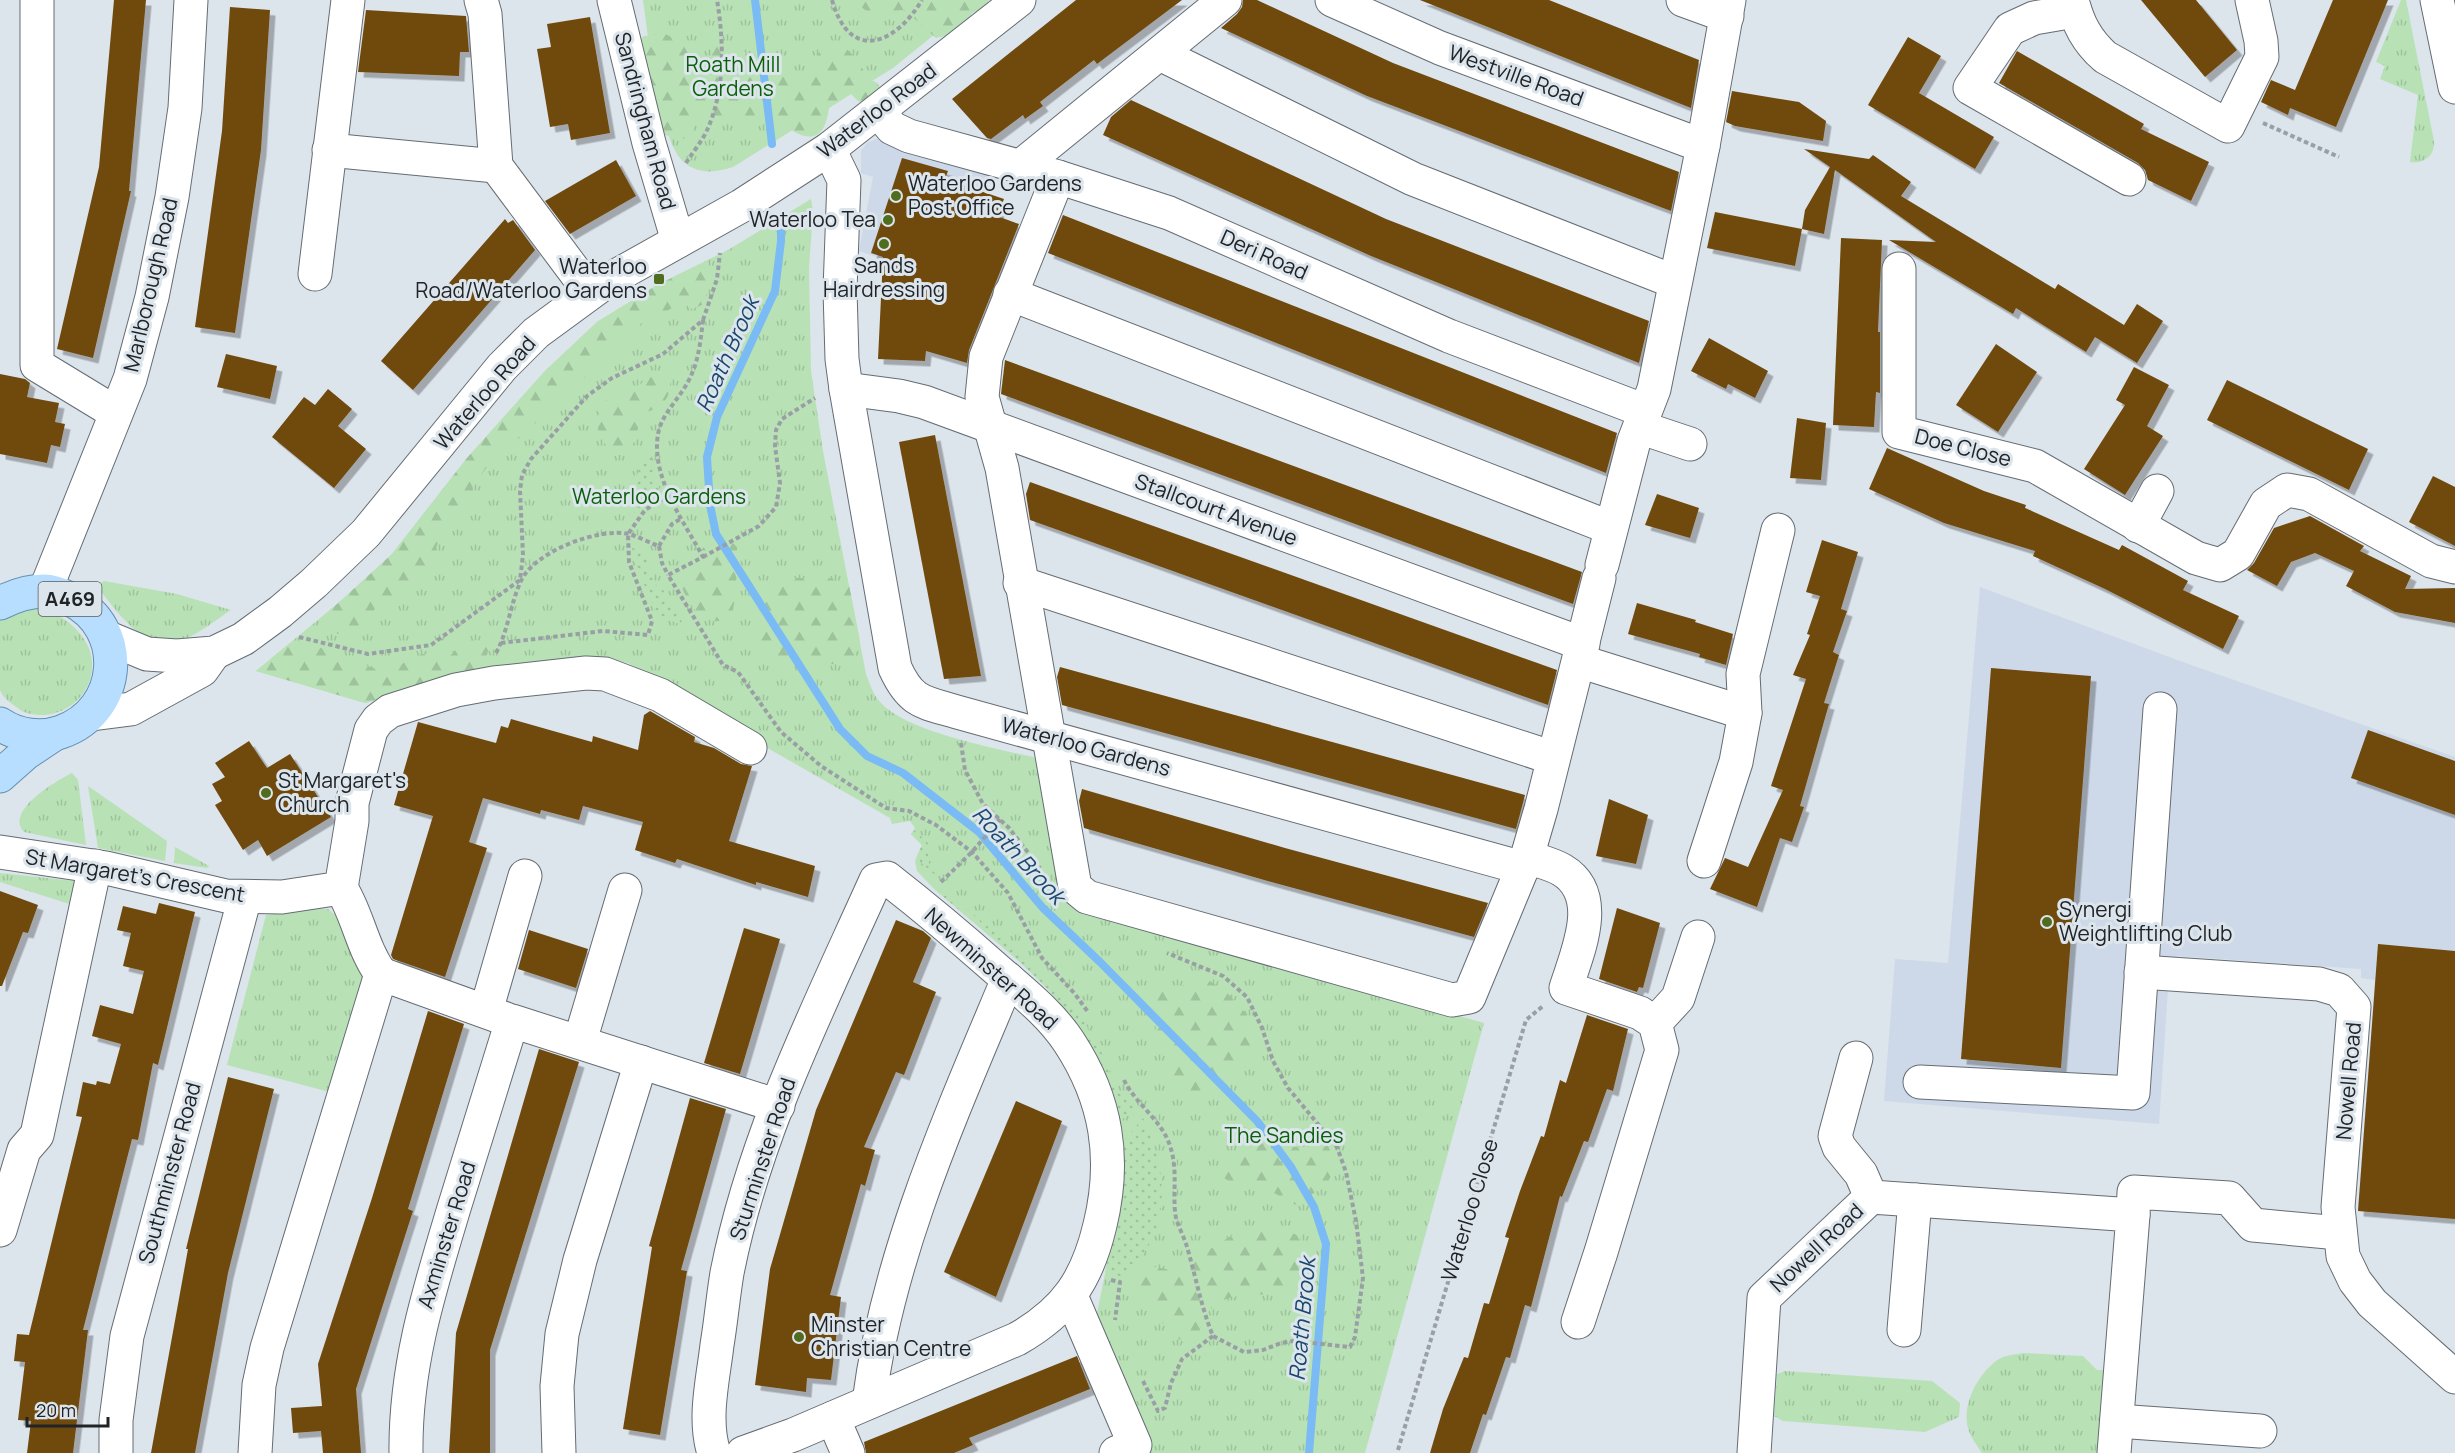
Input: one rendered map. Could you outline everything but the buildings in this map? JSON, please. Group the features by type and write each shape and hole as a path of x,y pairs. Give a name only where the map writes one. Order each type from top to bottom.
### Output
{"main road":[{"name":"A469","path":"0,776 26,753 53,735 74,728 92,714 103,697 110,678 111,657 106,638 96,619 80,604 60,594 16,593"},
{"name":"A469","path":"0,723 8,729 30,736 53,735"}],"street":[{"path":"37,0 37,365 116,413"},
{"name":"Marlborough Road","path":"16,593 116,413 130,379 152,297 172,197 185,108 191,0"},
{"path":"315,274 348,0"},
{"path":"481,0 485,14 496,166 590,292"},
{"name":"Sandringham Road","path":"614,0 649,143 678,241"},
{"name":"Waterloo Road","path":"106,638 147,654 177,656 214,653 243,639 280,612 341,559 394,501 502,367 536,333 590,292 725,215 824,152 879,112 1019,0"},
{"path":"1021,166 1225,0"},
{"name":"Westville Road","path":"1332,0 1440,48 1703,146"},
{"path":"1058,177 986,357 982,397 1002,468 1020,583 1075,887 1087,897 1452,1000 1469,997 1525,862 1541,809 1634,441 1653,389 1703,146 1728,8 1683,0"},
{"path":"2129,179 1970,88 2010,29 2073,5 2081,29 2092,45 2105,57 2232,119 2262,57 2252,0"},
{"path":"2437,0 2455,87"},
{"path":"1160,54 1413,179 1675,282"},
{"name":"Deri Road","path":"879,112 892,128 909,136 1021,166 1169,213 1449,336 1636,408 1648,430 1690,444"},
{"path":"329,150 496,166"},
{"name":"Waterloo Gardens","path":"824,152 844,180 840,290 842,359 895,668 910,695 926,703 1048,737 1525,862"},
{"name":"Doe Close","path":"1899,269 1899,432 2035,466 2196,558 2220,565 2238,554 2266,504 2288,490 2308,494 2431,561 2455,567"},
{"path":"1010,294 1611,528"},
{"name":"Stallcourt Avenue","path":"846,389 877,392 916,400 989,426 1581,653 1745,713"},
{"path":"2138,526 2157,491"},
{"path":"1704,861 1736,762 1745,713 1743,674 1778,530"},
{"path":"1020,583 1553,758"},
{"name":"Waterloo Road","path":"92,714 131,709 202,670 214,653"},
{"path":"750,748 660,695 605,674 494,683 456,690 390,711 378,720 371,730 352,803 352,821 341,888 350,902 367,951 381,974 499,1016 778,1106"},
{"path":"1920,1082 2133,1093 2160,709"},
{"name":"St Margaret's Crescent","path":"0,852 95,866 226,896 282,897 341,888"},
{"path":"1525,862 1565,871 1583,896 1586,910 1582,933 1566,988 1640,1013 1655,1023 1662,1050 1578,1322"},
{"path":"0,1230 24,1150 37,1135 95,866"},
{"name":"Axminster Road","path":"406,1453 405,1422 411,1366 422,1314 499,1016 525,876"},
{"name":"Newminster Road","path":"743,1453 793,1435 1017,1338 1052,1316 1071,1296 1097,1240 1107,1200 1110,1174 1106,1130 1085,1072 1069,1042 1046,1014 956,933 886,878 876,880"},
{"name":"Sturminster Road","path":"714,1453 709,1424 711,1395 727,1274 751,1181 778,1106 876,880"},
{"path":"580,1041 625,890"},
{"name":"Southminster Road","path":"116,1453 116,1420 127,1336 245,897"},
{"path":"1655,1023 1678,998 1698,937"},
{"name":"Nowell Road","path":"2141,972 2319,984 2339,990 2354,1007 2338,1207 2343,1256 2355,1281 2372,1303 2455,1377"},
{"path":"255,1453 259,1385 267,1348 381,974"},
{"path":"869,1402 874,1361 896,1269 933,1165 1008,979"},
{"path":"1856,1058 1835,1136 1839,1148 1862,1174 1871,1197"},
{"path":"559,1453 557,1386 562,1335 580,1260 641,1062"},
{"path":"2114,1453 2134,1192 2229,1198 2253,1225 2339,1233"},
{"name":"Nowell Road","path":"1754,1453 1764,1298 1871,1197 2133,1215"},
{"path":"1904,1330 1915,1200"},
{"path":"1071,1296 1135,1445 1116,1453"},
{"path":"833,1418 848,1453"},
{"path":"2117,1421 2260,1431"}],"path":[{"path":"685,164 708,128 718,96 721,57 717,0"},
{"path":"832,0 837,17 846,30 858,38 881,40 892,36 922,0"},
{"path":"2232,119 2339,157"},
{"path":"703,557 669,495 662,477 658,455 658,432 669,410 684,389 699,358 703,320 717,279 720,253"},
{"path":"494,683 493,660 501,643 520,580 523,555 520,490 522,475 531,459 586,396 612,378 663,354 703,320"},
{"path":"668,575 759,525 776,507 780,483 775,446 779,425 782,419 815,398"},
{"path":"501,643 603,631 648,635 652,621 629,562 628,534 645,510 669,495"},
{"path":"682,518 672,524 660,546 668,575 723,665 738,672 781,732 821,766 886,808 909,811 936,825 972,852"},
{"path":"298,636 368,654 430,645 520,580 537,562 561,547 596,534 628,534 660,546"},
{"path":"957,712 965,770 983,804 1000,819 1043,872"},
{"path":"934,889 972,852 1000,819"},
{"path":"1163,951 1223,976 1247,997 1262,1028 1273,1061 1288,1088 1337,1146 1346,1172 1356,1221 1363,1278 1356,1336 1350,1347 1293,1341"},
{"name":"Waterloo Close","path":"1398,1450 1526,1020 1566,988"},
{"path":"1104,1279 1120,1282 1115,1320 1119,1329"},
{"path":"1142,1379 1158,1411 1165,1407 1171,1383 1182,1359 1213,1336"}],"shaded area":[{"path":"876,139 989,170 950,282 859,251 873,177 861,173 861,151 867,143"},
{"path":"1980,587 2191,665 2455,757 2455,1219 2358,1211 2375,980 2361,978 2361,969 2177,956 2176,990 2168,989 2159,1124 1884,1101 1895,959 1948,963"}],"green space":[{"name":"Roath Mill Gardens","path":"643,0 977,0 893,68 733,167 703,171 685,163 676,152 668,134 656,87"},
{"path":"855,0 989,0 983,9 972,13 961,32 936,38 905,10 873,14"},
{"path":"2401,0 2406,0 2434,141 2431,155 2420,162 2410,162 2418,95 2380,79 2385,66 2376,62"},
{"path":"665,34 681,41 693,59 710,61 714,47 730,43 743,52 765,59 770,63 774,73 793,73 804,77 812,70 821,50 828,45 835,44 848,51 860,64 866,77 877,83 881,89 873,105 858,101 851,94 829,108 823,129 814,136 801,135 778,121 771,121 752,129 731,119 716,123 697,116 693,131 683,139 656,133 637,42 644,36"},
{"name":"The Sandies","path":"811,199 813,212 809,268 811,371 823,451 866,674 878,700 894,714 934,732 1046,760 1068,888 1188,939 1484,1023 1365,1453 1137,1453 1100,1338 1097,1313 1124,1171 1118,1115 1109,1080 1077,1020 1062,1003 1020,962 934,889 917,871 915,861 922,845 911,834 915,828 910,821 892,824 890,818 771,750 705,707 628,663 600,658 399,693 365,703 256,671 348,595 392,554 467,458 545,371 597,322 657,285 728,250"},
{"path":"706,261 711,277 702,305 692,309 682,302 646,319 575,387 555,402 523,436 501,448 473,486 468,507 458,524 446,531 437,545 431,565 416,583 382,602 350,634 338,634 329,627 326,614 392,554 467,458 545,371 597,322 657,285"},
{"path":"652,372 662,373 670,379 667,398 660,406 643,413 634,441 626,456 613,454 598,430 597,423 601,408 612,390 635,387"},
{"path":"651,453 655,478 661,492 642,505 635,514 627,501 643,459"},
{"path":"724,535 737,547 736,593 732,615 721,621 704,617 692,606 687,599 680,576 701,550"},
{"path":"632,548 647,551 648,566 658,589 662,588 685,627 662,616 657,619 636,565"},
{"path":"774,578 829,578 849,585 860,641 853,656 842,664 780,665 764,656 755,639 766,596"},
{"path":"104,581 177,594 231,610 183,640 170,643 157,642 135,630 124,620 99,589"},
{"path":"35,605 51,611 72,626 84,638 92,659 92,672 83,694 75,703 53,714 40,715 24,712 8,701 0,690 1,618"},
{"path":"475,640 484,642 488,650 485,666 480,672 365,703 256,671 290,643 315,646 349,657 372,668 389,670 422,654 450,656 463,642"},
{"path":"72,773 78,780 86,845 24,832 20,824 21,815 26,806 45,790"},
{"path":"88,786 167,841 165,861 98,848"},
{"path":"914,830 932,847 926,860 938,872 935,875 916,858 922,845 911,834"},
{"path":"175,847 209,866 207,868 174,863"},
{"path":"0,873 84,882 79,907 0,882"},
{"path":"943,888 1054,984 1072,1003 1098,1044 1114,1082 1123,1097 1134,1107 1119,1123 1110,1086 1095,1052 1075,1021 1025,966 939,893"},
{"path":"314,908 328,909 341,920 369,990 337,1094 227,1065 266,915"},
{"path":"1206,979 1224,991 1241,1007 1252,1026 1256,1050 1251,1066 1232,1070 1195,1099 1171,1087 1170,1047 1156,1034 1154,993"},
{"path":"1143,1118 1159,1162 1161,1209 1152,1239 1127,1278 1105,1272 1124,1171 1121,1144"},
{"path":"1252,1124 1268,1127 1271,1148 1282,1164 1293,1147 1328,1146 1337,1165 1326,1185 1296,1205 1254,1182 1234,1184 1219,1175 1237,1149 1240,1130"},
{"path":"1272,1226 1300,1236 1302,1262 1294,1280 1281,1295 1241,1296 1219,1302 1203,1320 1199,1334 1180,1340 1129,1289 1143,1268 1156,1267 1175,1271 1231,1236"},
{"path":"2023,1353 2083,1356 2097,1370 2106,1370 2103,1453 1982,1453 1968,1427 1970,1397 1983,1374 1996,1361 2006,1356"},
{"path":"1785,1371 1932,1381 1960,1403 1959,1417 1925,1432 1783,1421 1774,1416 1777,1374"}],"waterway":[{"name":"Roath Brook","path":"755,0 772,144"},
{"name":"Roath Brook","path":"781,218 781,241 775,291 717,417 707,457 710,505 716,534 840,729 867,756 903,773 979,832 1043,908 1100,962 1257,1121 1291,1167 1314,1207 1326,1244 1309,1453"}],"place":[{"name":"Waterloo Gardens Post Office","path":"896,196"},
{"name":"Waterloo Tea","path":"888,220"},
{"name":"Sands Hairdressing","path":"884,244"},
{"name":"Waterloo Road/Waterloo Gardens","path":"659,279"},
{"name":"St Margaret's Church","path":"266,793"},
{"name":"Synergi Weightlifting Club","path":"2047,922"},
{"name":"Minster Christian Centre","path":"799,1337"}]}
